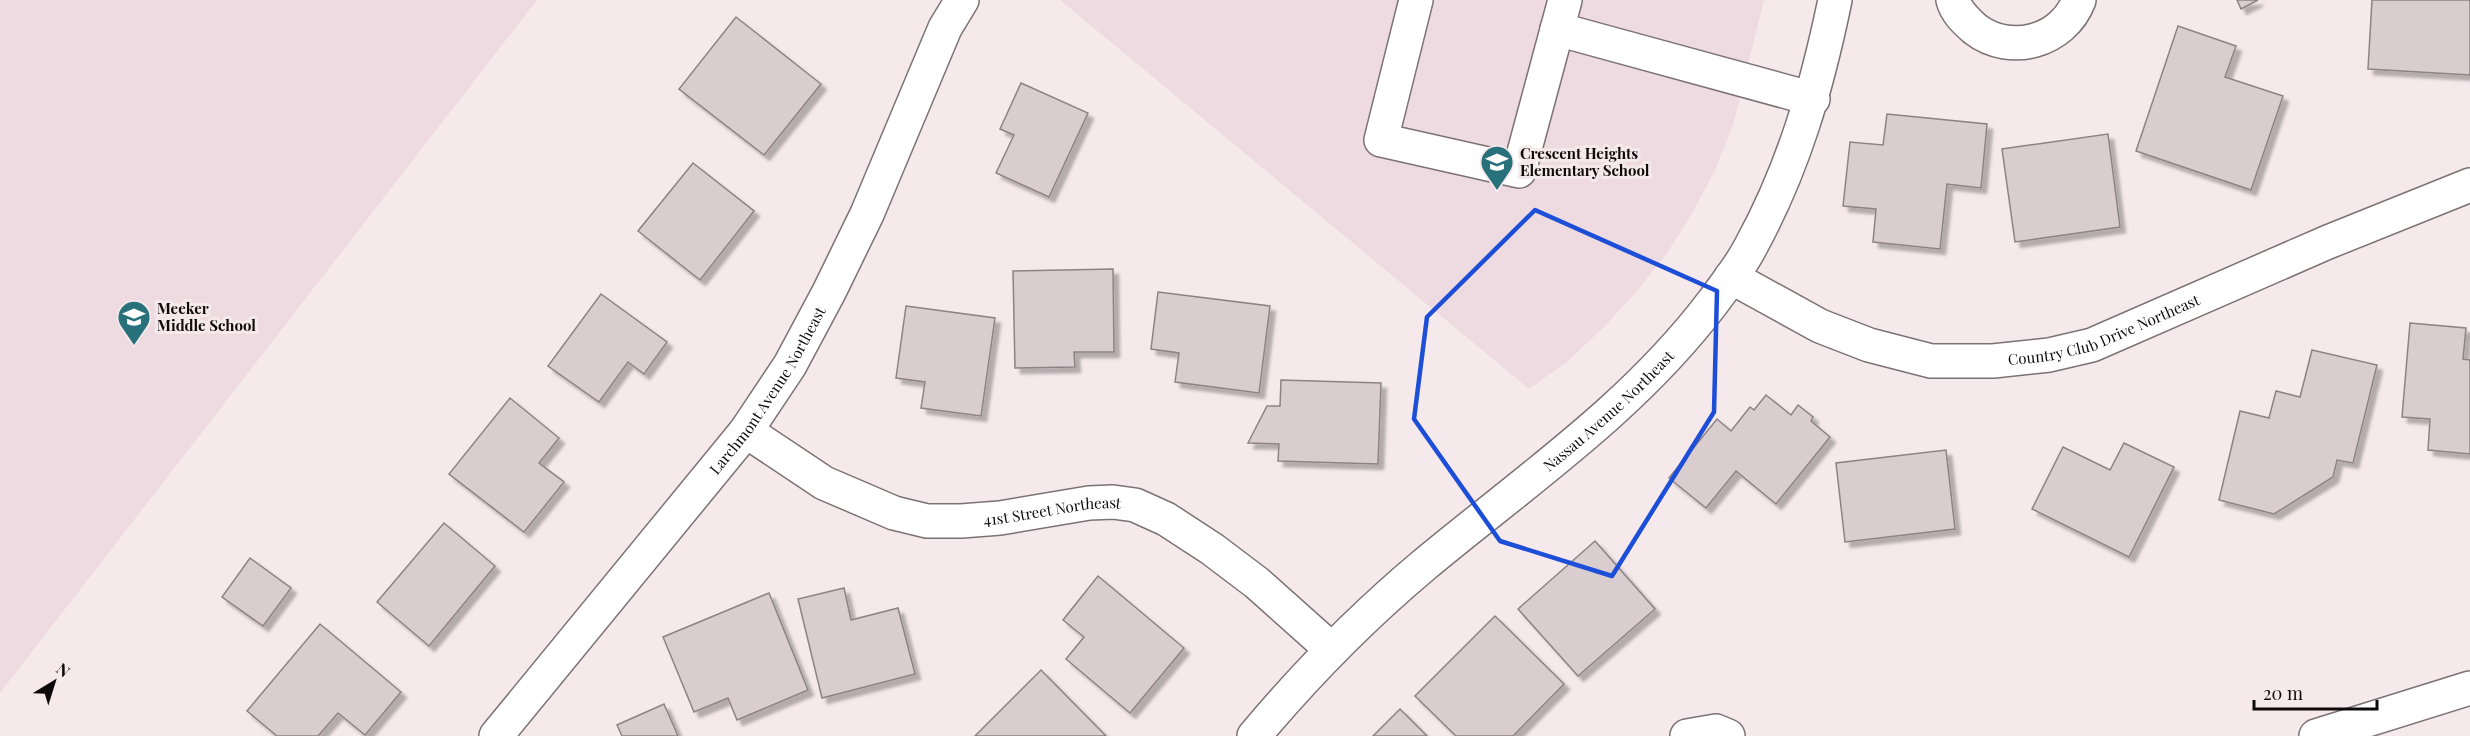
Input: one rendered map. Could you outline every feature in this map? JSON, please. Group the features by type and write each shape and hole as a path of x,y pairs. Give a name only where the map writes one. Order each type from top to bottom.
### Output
{"street":[{"name":"Larchmont Avenue Northeast","path":"496,736 746,431 790,364 829,292 867,214 945,28 962,0"},
{"path":"1416,0 1381,140 1519,171 1561,14 1813,99"},
{"name":"Nassau Avenue Northeast","path":"1254,736 1356,625 1424,566 1585,437 1676,349 1751,247 1788,170 1813,99 1835,0"},
{"path":"1953,0 1966,21 1983,34 2003,42 2024,43 2044,38 2062,25 2079,0"},
{"name":"Country Club Drive Northeast","path":"1731,277 1820,326 1869,345 1931,361 1993,361 2049,355 2092,345 2328,242 2470,185"},
{"name":"41st Street Northeast","path":"746,431 824,483 894,513 927,521 1000,518 1089,503 1113,502 1135,505 1166,519 1212,549 1257,583 1332,650"},
{"path":"2316,736 2470,688"},
{"path":"1687,736 1716,731 1728,736"}],"highlighted area":[{"path":"1535,210 1717,291 1714,412 1612,576 1500,541 1414,419 1427,317"}],"shaded area":[{"name":"Meeker Middle School","path":"0,0 537,0 0,693"},
{"name":"Crescent Heights Elementary School","path":"1060,0 1764,0 1733,125 1715,170 1693,212 1667,253 1604,327 1568,361 1529,389"}],"building":[{"path":"2237,0 2258,0 2241,9"},
{"path":"2372,0 2470,0 2470,75 2368,69"},
{"path":"736,17 821,84 764,155 679,89"},
{"path":"2178,26 2236,46 2225,77 2283,96 2251,190 2136,151"},
{"path":"1021,83 1088,113 1049,197 996,173 1014,135 1000,129"},
{"path":"1887,114 1987,124 1981,188 1947,184 1940,249 1873,242 1876,209 1843,206 1850,142 1883,145"},
{"path":"2108,134 2120,227 2015,242 2002,149"},
{"path":"693,163 754,211 700,280 638,231"},
{"path":"1113,269 1114,352 1074,352 1075,367 1015,368 1013,271"},
{"path":"1158,292 1270,306 1259,393 1175,382 1179,353 1151,349"},
{"path":"601,294 667,342 644,374 628,362 599,402 548,366"},
{"path":"906,306 995,318 981,416 921,408 925,382 896,378"},
{"path":"2410,323 2466,328 2463,359 2470,360 2470,454 2428,450 2430,419 2402,417"},
{"path":"2312,350 2377,365 2353,463 2337,460 2333,477 2274,514 2219,500 2240,411 2269,418 2276,391 2300,397"},
{"path":"1281,380 1381,383 1378,464 1278,461 1279,444 1248,443 1267,406 1280,406"},
{"path":"1766,395 1791,415 1798,405 1813,417 1811,421 1830,437 1776,504 1736,471 1706,508 1669,478 1717,419 1731,431 1750,407 1754,410"},
{"path":"510,398 559,438 539,463 564,482 524,532 449,474"},
{"path":"2124,443 2174,467 2129,557 2032,509 2063,447 2110,470"},
{"path":"1946,450 1955,529 1845,542 1836,463"},
{"path":"444,523 495,566 429,646 377,602"},
{"path":"1595,541 1655,609 1578,676 1518,609"},
{"path":"250,558 291,588 263,626 222,597"},
{"path":"1098,576 1184,648 1130,713 1066,659 1084,637 1063,620"},
{"path":"844,588 851,620 898,608 915,674 822,698 798,599"},
{"path":"769,593 808,690 737,720 728,698 694,712 663,637"},
{"path":"1495,616 1564,684 1513,736 1456,736 1415,696"},
{"path":"320,624 401,692 365,735 338,713 318,736 277,736 247,711"},
{"path":"1041,670 1106,736 975,736"},
{"path":"664,704 678,736 622,736 617,725"},
{"path":"1400,709 1427,736 1373,736"}],"place":[{"name":"Crescent Heights Elementary School","path":"1497,191"},
{"name":"Meeker Middle School","path":"134,346"}]}
